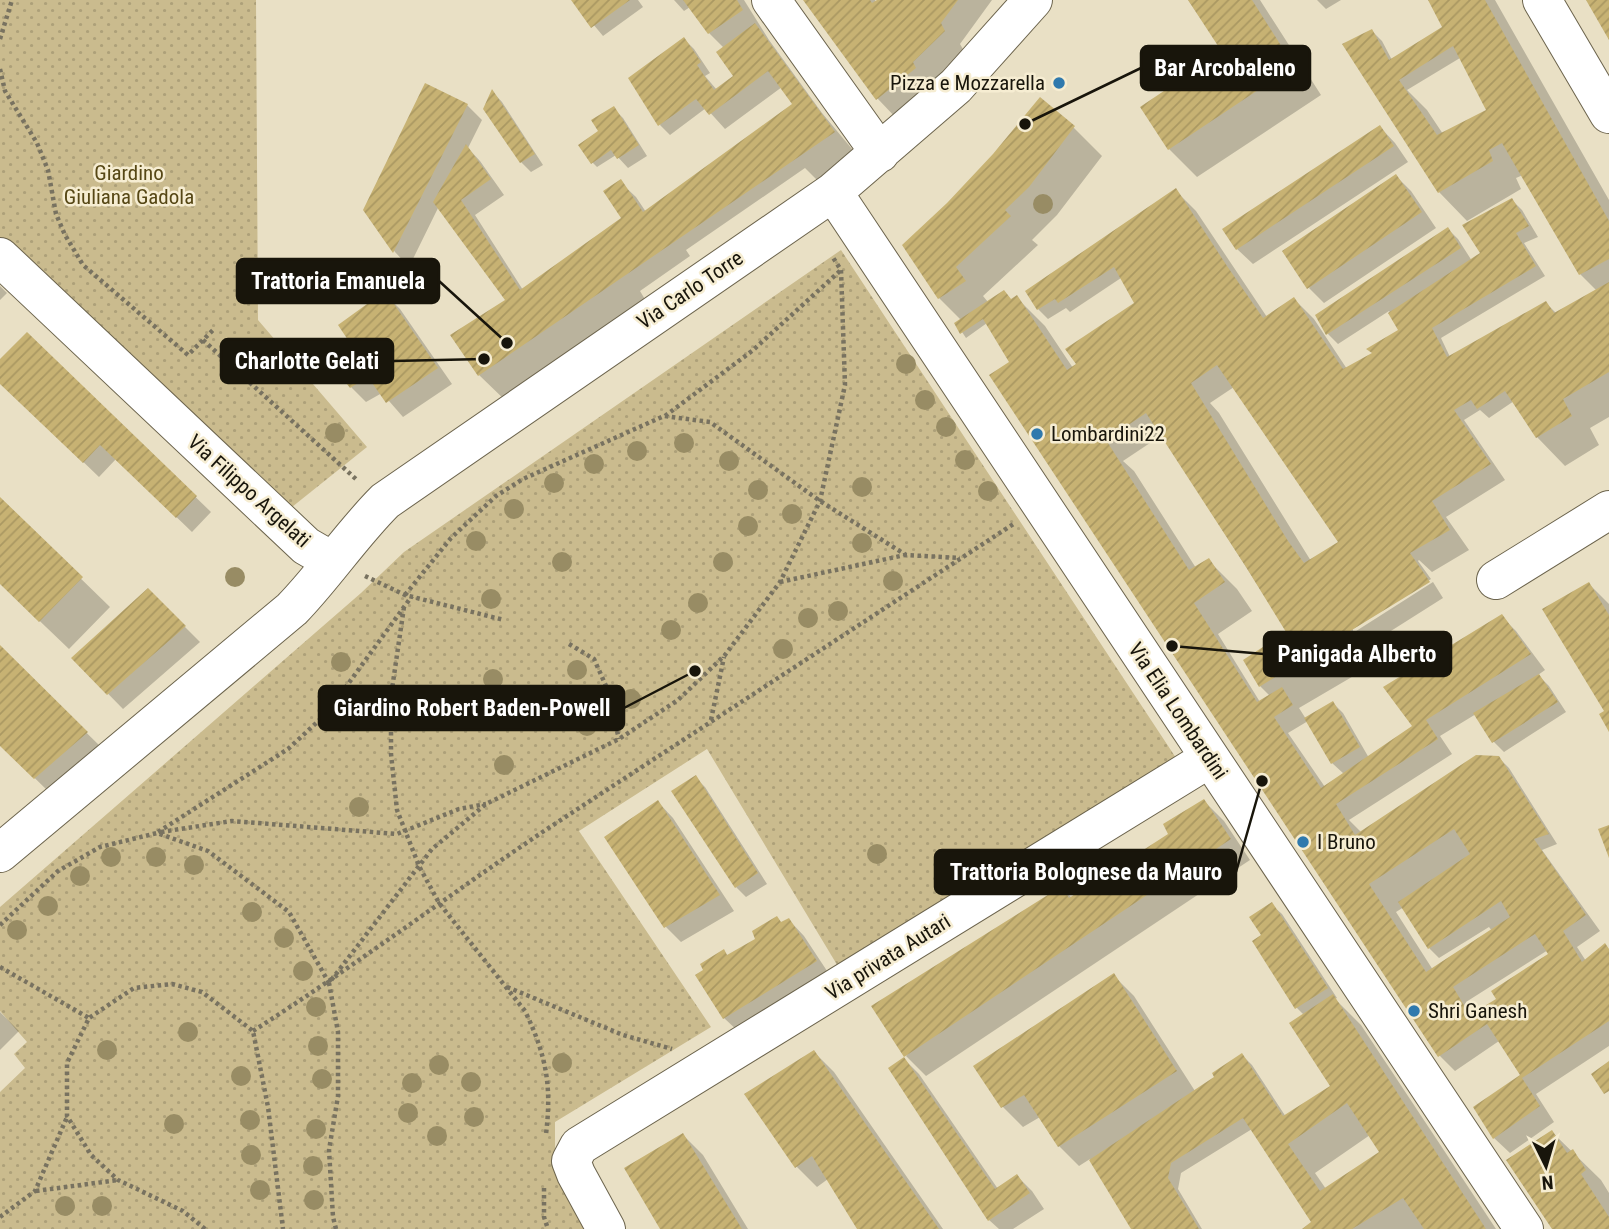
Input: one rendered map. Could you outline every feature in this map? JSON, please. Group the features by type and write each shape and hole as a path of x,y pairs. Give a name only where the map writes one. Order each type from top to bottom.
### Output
{"street":[{"path":"771,0 880,153"},
{"name":"Via Carlo Torre","path":"348,569 365,520 385,501 833,192 956,86 1033,0"},
{"path":"1542,0 1609,114"},
{"name":"Via Elia Lombardini","path":"833,192 1524,1229"},
{"name":"Via Filippo Argelati","path":"0,257 306,546 348,569"},
{"path":"1496,580 1609,510"},
{"name":"Via Filippo Argelati","path":"0,853 292,609 313,587 348,569"},
{"name":"Via privata Autari","path":"553,1162 1210,758"},
{"path":"553,1162 576,1174 606,1229"}],"path":[{"path":"0,38 12,0"},
{"path":"0,69 2,91 37,144 48,170 56,214 83,265 188,355 213,330"},
{"path":"329,983 432,849 486,804 619,739 678,700 725,655 780,582 820,500 845,384 841,270 752,351 664,416 523,479 496,496 451,538 405,594"},
{"path":"203,340 357,480"},
{"path":"664,416 710,422 820,500 906,555"},
{"path":"253,1031 329,983 439,903 711,721 1021,518"},
{"path":"780,582 906,555 961,558"},
{"path":"348,569 405,594 504,620"},
{"path":"157,833 288,748 327,713 412,596"},
{"path":"404,607 394,665 390,725 397,810 419,866 439,903 525,1011 545,1059 553,1162 544,1217 548,1229"},
{"path":"569,644 593,659 606,686 619,739"},
{"path":"711,721 725,655"},
{"path":"0,925 58,871 100,848 157,833 232,821 397,834 459,809 486,804"},
{"path":"157,833 208,851 289,912 329,983 338,1032 338,1096 329,1150 336,1229"},
{"path":"0,967 89,1018"},
{"path":"35,1191 67,1116 68,1063 89,1018 134,988 172,984 202,992 253,1031 268,1107 283,1229"},
{"path":"505,986 623,1035 680,1051"},
{"path":"67,1116 91,1155 118,1180 183,1211 205,1229"},
{"path":"0,1217 35,1191 118,1180"}],"green space":[{"name":"Giardino Giuliana Gadola","path":"0,0 256,0 258,320 367,447 287,511 0,240"},
{"path":"841,250 1180,764 842,973 707,749 579,831 711,1027 555,1122 555,1162 592,1229 0,1229 0,1092 25,1068 14,1054 27,1042 0,1011 0,907 361,593 404,552"}],"building":[{"path":"571,0 630,0 591,28"},
{"path":"683,0 737,0 743,10 708,34"},
{"path":"803,0 870,0 872,3 877,0 958,0 941,23 945,31 913,62 916,68 876,100"},
{"path":"1188,0 1252,0 1294,66 1168,150 1140,107 1222,52"},
{"path":"1428,0 1485,0 1609,221 1609,259 1579,275 1502,143 1489,150 1493,161 1438,193 1342,44 1372,29 1389,60 1442,27","holes":["1453,46 1486,110 1437,135 1399,80"]},
{"path":"1586,0 1609,0 1609,40"},
{"path":"755,23 835,132 478,376 450,335 505,300 433,202 466,144 491,179 461,200 520,290 621,218 603,191 621,179 643,212 792,104 768,71 709,115 696,99 658,126 628,78 684,37 701,62 697,65 714,90 733,76 716,52"},
{"path":"425,83 468,104 393,253 363,210"},
{"path":"492,89 535,154 520,163 483,109"},
{"path":"1040,97 1075,126 1029,187 1005,210 1011,216 956,267 966,281 938,299 902,245 947,203 993,154"},
{"path":"614,106 639,145 617,159 611,150 591,164 578,145 598,131 591,120"},
{"path":"1380,125 1394,146 1236,250 1222,229"},
{"path":"1396,174 1422,212 1307,289 1282,251"},
{"path":"1176,188 1263,318 1294,297 1343,369 1372,353 1366,349 1398,330 1388,313 1480,253 1462,225 1512,198 1529,226 1516,233 1536,266 1432,328 1447,357 1546,301 1554,313 1609,282 1609,372 1563,399 1572,416 1536,438 1505,391 1477,409 1471,400 1454,410 1491,464 1432,501 1450,530 1410,553 1430,582 1259,687 1243,660 1286,632 1246,567 1146,413 1106,440 1189,570 1209,558 1225,582 1194,603 1257,702 1282,687 1293,705 1274,717 1321,788 1412,726 1383,687 1502,614 1531,654 1426,720 1438,739 1336,804 1355,835 1476,755 1499,756 1549,834 1534,839 1586,915 1563,931 1582,962 1605,943 1609,949 1609,1021 1522,1078 1540,1106 1493,1139 1473,1107 1520,1075 1487,1024 1438,1057 989,375 1009,362 983,319 960,334 954,323 1004,290 1011,299 1017,295 1067,370 1076,364 1065,349 1134,303 1114,267 1058,303 1055,299 1037,310 1025,291","holes":["1217,365 1338,542 1304,563 1191,383","1454,829 1470,854 1398,902 1428,949 1501,901 1510,917 1426,972 1369,884","1535,934 1548,954 1491,991 1496,999 1470,1015 1453,987"]},
{"path":"1448,227 1461,248 1326,335 1315,315"},
{"path":"385,291 438,368 386,403 368,377 350,388 327,358 350,343 338,325"},
{"path":"27,332 197,496 176,518 100,445 83,463 0,384 0,359"},
{"path":"0,497 83,577 39,622 0,584"},
{"path":"1589,582 1609,615 1609,732 1599,714 1604,711 1542,609"},
{"path":"148,588 186,626 107,695 71,658"},
{"path":"0,645 88,732 34,779 0,746"},
{"path":"1539,674 1558,702 1492,743 1473,713"},
{"path":"1333,701 1360,747 1331,764 1304,718"},
{"path":"696,775 758,873 735,888 671,791"},
{"path":"1204,799 1231,839 904,1057 871,1006 1062,886 1069,898 1168,834 1163,824"},
{"path":"658,800 720,895 664,928 604,837"},
{"path":"1609,825 1609,858 1598,829"},
{"path":"1272,902 1328,988 1295,1009 1252,941 1261,935 1249,917"},
{"path":"777,916 781,922 789,918 817,961 723,1019 695,975 703,970 700,964 724,949 727,955 755,939 752,931"},
{"path":"1114,973 1177,1071 1058,1147 1024,1095 1001,1108 973,1066"},
{"path":"1333,994 1486,1229 1424,1229 1403,1198 1352,1229 1302,1229 1311,1222 1243,1118 1171,1163 1168,1178 1199,1229 1131,1229 1089,1160 1214,1077 1212,1073 1242,1053 1283,1116 1330,1086 1289,1023","holes":["1347,1103 1379,1152 1320,1191 1288,1144"]},
{"path":"814,1050 939,1229 857,1229 812,1156 795,1168 744,1094"},
{"path":"904,1057 995,1189 1017,1174 1030,1193 988,1221 888,1068"},
{"path":"1609,1061 1609,1091 1604,1094 1591,1074"},
{"path":"1552,1130 1567,1153 1573,1149 1586,1170 1581,1174 1609,1217 1609,1229 1552,1229 1506,1160"},
{"path":"683,1133 742,1229 660,1229 624,1168"}],"place":[{"name":"Pizza e Mozzarella","path":"1059,83"},
{"name":"Bar Arcobaleno","path":"1025,124"},
{"name":"Trattoria Emanuela","path":"507,343"},
{"name":"Charlotte Gelati","path":"484,359"},
{"name":"Lombardini22","path":"1037,434"},
{"name":"Panigada Alberto","path":"1172,646"},
{"name":"Giardino Robert Baden-Powell","path":"695,671"},
{"name":"Trattoria Bolognese da Mauro","path":"1262,781"},
{"name":"I Bruno","path":"1303,842"},
{"name":"Shri Ganesh","path":"1414,1011"}]}
